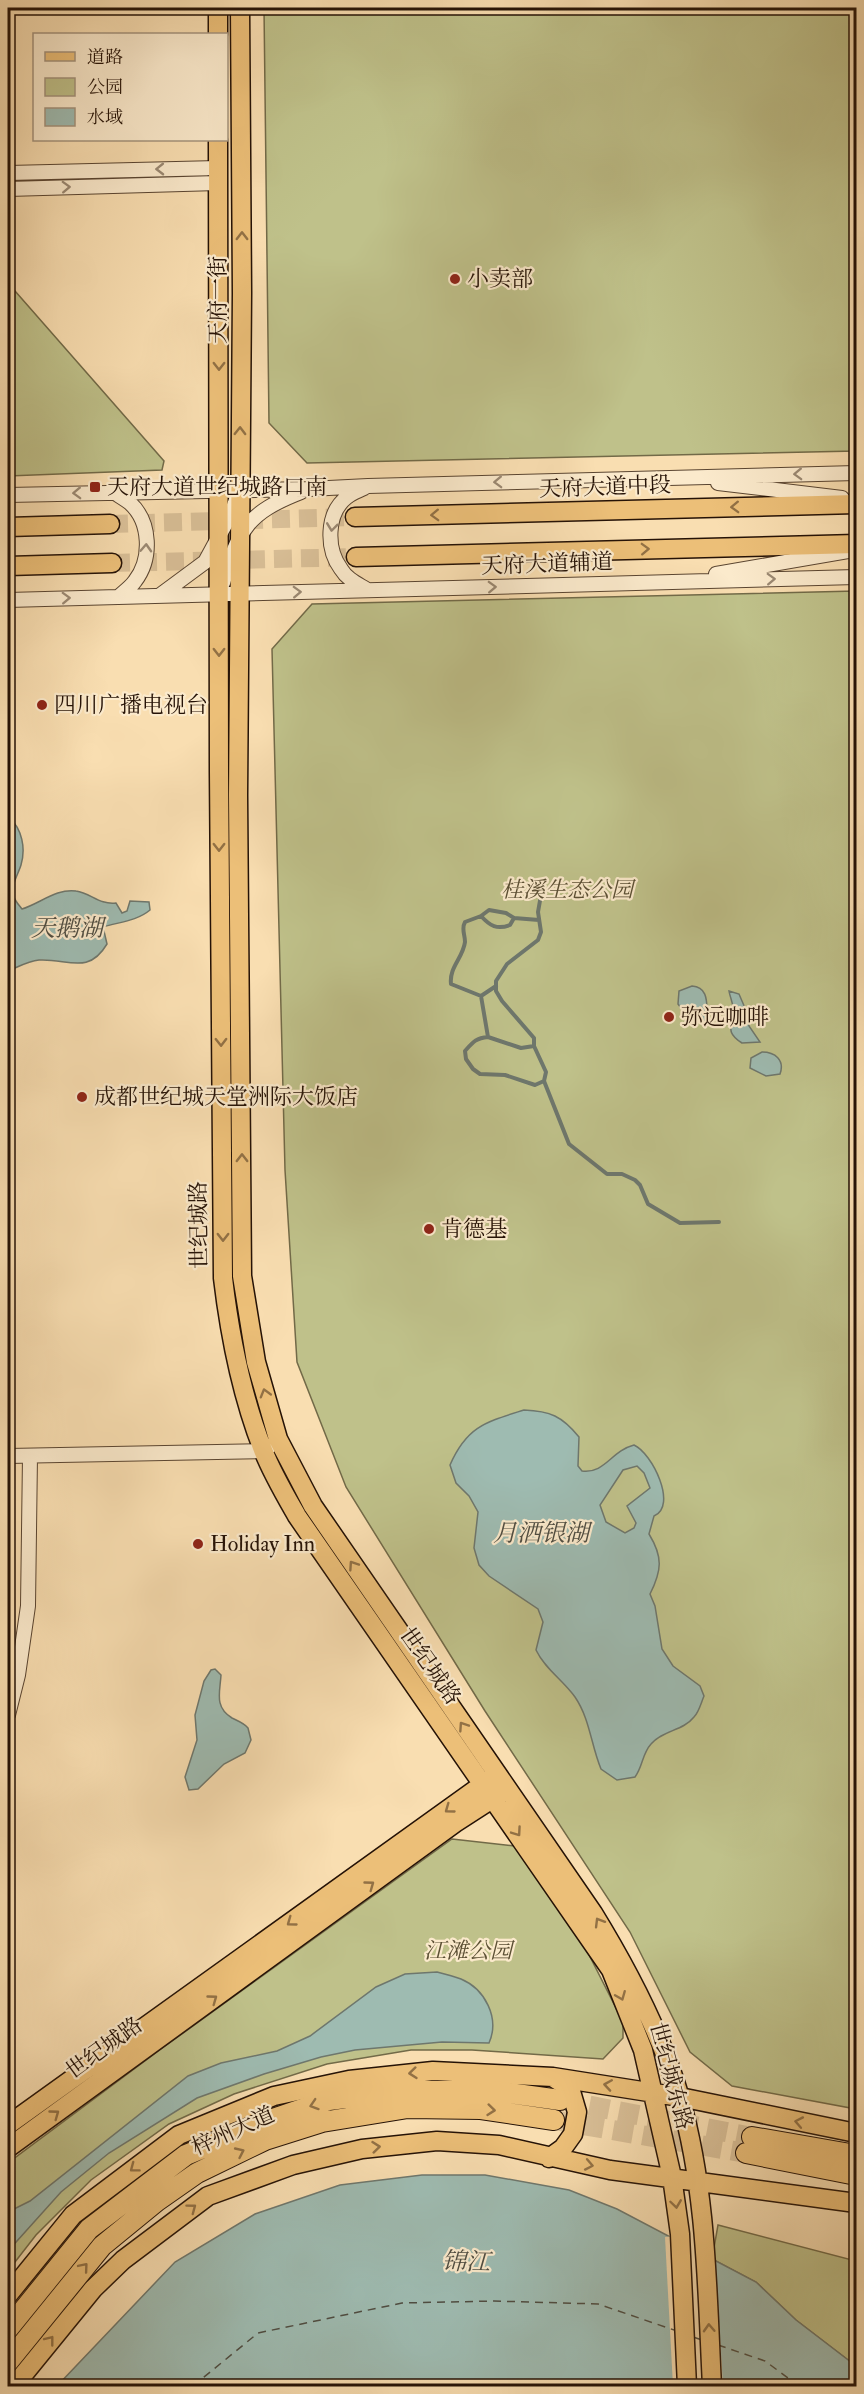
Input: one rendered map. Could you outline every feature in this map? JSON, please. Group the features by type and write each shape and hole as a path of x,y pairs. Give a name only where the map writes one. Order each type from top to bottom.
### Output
{"highway":[{"name":"梓州大道","path":"8,2329 89,2229 186,2155 197,2150 273,2119 329,2100 401,2091 494,2091 560,2100"},
{"name":"梓州大道","path":"8,2362 102,2246 197,2172 265,2140 322,2122 408,2108 481,2109 554,2120"},
{"path":"856,2155 749,2145 856,2175"}],"main road":[{"path":"218,8 218,33"},
{"name":"天府一街","path":"239,593 242,293 240,8"},
{"name":"天府一街","path":"218,141 220,594"},
{"name":"天府大道中段","path":"355,518 856,504"},
{"path":"8,527 110,524"},
{"path":"356,557 856,544"},
{"path":"8,566 112,563"},
{"name":"世纪城路","path":"239,593 242,1276 256,1362 278,1439 313,1506 495,1786"},
{"name":"世纪城路","path":"220,594 223,1278 235,1358 245,1399 263,1451 297,1516 495,1786"},
{"name":"世纪城路","path":"8,2125 495,1786"},
{"name":"世纪城路","path":"8,2148 455,1823 495,1786"},
{"name":"世纪城东路","path":"495,1786 611,1970 643,2049 672,2177 680,2234 687,2386"},
{"name":"世纪城东路","path":"495,1786 593,1913 626,1967 657,2036 680,2097 698,2180 704,2233 712,2386"},
{"path":"8,2295 73,2215 179,2135 274,2096 349,2080 434,2071 553,2077 653,2092 856,2133"},
{"path":"549,2158 563,2148 573,2134 577,2112 570,2088 553,2077"},
{"path":"14,2386 93,2289 123,2260 208,2196 293,2165 362,2149 437,2141 499,2145 609,2170 698,2180 856,2203"}],"street":[{"path":"8,173 218,175"},
{"path":"8,189 218,175"},
{"path":"8,495 309,489 856,473"},
{"path":"669,478 856,499"},
{"path":"368,486 347,497 336,509 331,524 331,543 336,562 351,580 368,590"},
{"path":"159,596 205,562 231,514 240,489"},
{"path":"8,600 220,594 239,536 254,516 266,507 309,489"},
{"path":"114,492 131,503 140,514 146,529 147,542 146,558 141,572 135,582 118,597"},
{"path":"669,582 856,549"},
{"name":"天府大道辅道","path":"220,594 856,577"},
{"path":"8,1456 263,1451 278,1439"},
{"path":"8,1715 18,1675 28,1606 30,1456"}],"green space":[{"path":"264,8 856,8 856,451 307,463 269,423"},
{"path":"8,283 164,461 162,470 8,476"},
{"name":"桂溪生态公园","path":"856,591 856,2109 732,2086 690,2052 630,1932 485,1711 346,1487 297,1362 285,1170 272,649 312,604"},
{"name":"江滩公园","path":"452,1839 515,1846 579,1935 623,2022 623,2038 603,2059 472,2050 411,2050 327,2064 234,2094 169,2124 91,2180 36,2235 8,2271 8,2163 161,2049"},
{"path":"718,2225 856,2261 856,2366 796,2320 756,2282 712,2259"}],"water":[{"name":"天鹅湖","path":"9,817 20,833 23,846 21,865 13,889 15,898 22,909 55,894 76,891 105,902 116,903 122,913 127,911 130,901 149,902 150,910 134,919 103,927 107,944 92,960 76,963 39,960 8,971"},
{"path":"692,986 702,990 706,998 708,1020 704,1022 690,1020 678,1004 679,991"},
{"path":"729,991 739,994 749,1026 760,1042 742,1043 733,1036 731,1029 733,1006"},
{"path":"762,1052 771,1053 778,1058 781,1065 780,1074 766,1076 750,1068 751,1058"},
{"name":"月洒银湖","path":"524,1410 548,1413 567,1424 579,1437 578,1466 582,1471 597,1469 619,1452 634,1445 648,1458 660,1480 664,1502 661,1510 654,1516 649,1534 659,1557 659,1571 650,1594 655,1606 662,1649 673,1666 700,1686 704,1696 697,1713 689,1722 661,1736 651,1744 635,1777 617,1780 601,1769 580,1705 544,1663 536,1650 543,1622 538,1609 489,1576 479,1565 474,1548 478,1512 469,1496 456,1483 450,1465 463,1442 479,1427","holes":["637,1466 644,1473 650,1488 627,1506 636,1523 634,1528 625,1533 606,1522 600,1505 623,1470"]},
{"path":"215,1669 221,1675 220,1704 226,1714 248,1728 251,1740 245,1753 224,1764 198,1789 189,1790 185,1777 197,1740 195,1715 204,1681 211,1670"},
{"path":"437,1972 470,1984 483,1997 488,2005 493,2024 489,2043 442,2042 355,2050 321,2057 264,2074 197,2098 109,2153 61,2192 8,2251 8,2212 30,2201 188,2076 221,2063 277,2051 310,2036 376,1987 405,1974"},
{"name":"锦江","path":"422,2175 485,2175 569,2190 617,2209 756,2282 796,2320 856,2366 856,2386 524,2386 494,2381 464,2380 404,2386 57,2386 175,2262 255,2214 340,2185"}],"pier":[{"path":"675,2236 715,2258 723,2386 673,2386 665,2237"}],"waterway":[{"path":"541,895 538,912 541,932 538,940 507,964 496,981 496,991 534,1038 534,1046 546,1072 544,1081 569,1144 607,1174 622,1174 635,1180 640,1185 648,1204 680,1223 719,1222"},
{"path":"514,918 510,925 497,927 481,916 489,910 506,913 514,918 539,920"},
{"path":"481,916 465,922 464,948 454,967 451,984 481,996 496,986"},
{"path":"481,996 488,1037 521,1048 534,1046"},
{"path":"488,1037 475,1041 465,1051 466,1059 473,1069 480,1074 505,1075 535,1085 544,1081"}],"ferry route":[{"path":"193,2386 258,2333 402,2303 494,2301 598,2304 677,2331"},
{"path":"693,2337 702,2340"},
{"path":"718,2345 765,2361 799,2386"}],"tunnel":[{"path":"110,524 355,517"},
{"path":"112,563 356,557"},
{"path":"560,2100 752,2137"},
{"path":"554,2120 746,2153"}],"place":[{"name":"小卖部","path":"455,279"},
{"name":"天府大道世纪城路口南","path":"95,487"},
{"name":"四川广播电视台","path":"42,705"},
{"name":"弥远咖啡","path":"669,1017"},
{"name":"成都世纪城天堂洲际大饭店","path":"82,1097"},
{"name":"肯德基","path":"429,1229"},
{"name":"Holiday Inn","path":"198,1544"}]}
